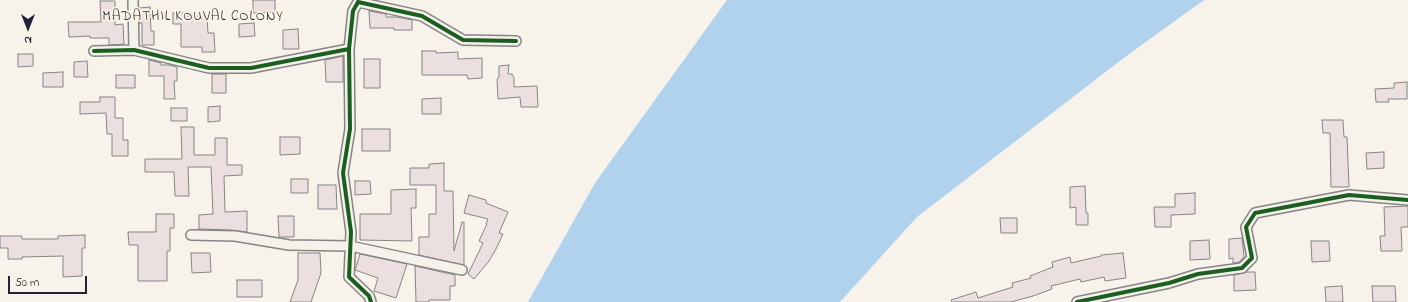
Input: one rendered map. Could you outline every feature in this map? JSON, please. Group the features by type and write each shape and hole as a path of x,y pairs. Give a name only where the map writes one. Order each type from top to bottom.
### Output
{"street":[{"path":"133,0 134,50"},
{"path":"371,302 369,296 349,277 351,232 343,173 350,129 349,50 353,11 358,1 422,16 463,40 516,41"},
{"path":"94,51 134,50 209,68 251,68 349,50"},
{"path":"1077,302 1169,283 1198,274 1242,268 1252,258 1246,227 1255,213 1349,195 1408,200"},
{"path":"191,235 235,236 290,245 350,246 462,270"}],"water":[{"path":"727,0 1205,0 1125,57 917,217 840,302 528,302 595,183"}],"building":[{"path":"253,0 275,0 275,12 253,13"},
{"path":"100,1 115,1 115,25 123,24 124,44 109,45 109,38 90,38 90,36 69,37 68,22 101,22"},
{"path":"150,7 151,31 154,31 154,45 142,45 142,23 139,23 139,8"},
{"path":"369,11 386,14 386,17 397,17 412,20 412,30 370,28"},
{"path":"173,13 185,13 185,16 207,16 208,33 214,33 215,52 202,52 202,47 181,47 181,24 173,24"},
{"path":"254,23 255,36 239,37 239,24"},
{"path":"298,29 299,49 283,49 283,30"},
{"path":"422,51 436,51 436,53 458,52 458,59 482,58 482,78 468,79 467,75 422,75"},
{"path":"18,54 33,54 33,66 18,67"},
{"path":"343,56 343,82 326,82 325,60"},
{"path":"364,59 380,59 380,88 364,88"},
{"path":"149,60 161,63 161,65 177,67 177,81 174,81 175,99 164,99 164,76 149,76"},
{"path":"87,61 88,77 74,77 74,62"},
{"path":"509,65 508,74 512,74 514,78 514,87 537,86 538,107 521,107 520,97 498,99 497,79 499,77 499,66"},
{"path":"63,72 63,87 43,87 43,73"},
{"path":"212,74 226,74 226,93 212,93"},
{"path":"116,75 135,75 135,88 116,88"},
{"path":"1407,82 1407,99 1388,99 1389,102 1376,102 1375,89 1394,88 1394,83"},
{"path":"100,97 115,97 115,118 123,118 123,140 128,140 128,156 112,156 112,134 107,134 106,113 80,114 80,102 100,102"},
{"path":"441,98 441,114 422,114 422,99"},
{"path":"220,106 220,121 208,122 208,107"},
{"path":"171,108 187,108 187,121 171,121"},
{"path":"1322,120 1343,120 1344,137 1347,137 1349,187 1331,187 1330,133 1323,133"},
{"path":"181,127 194,127 194,155 215,155 215,138 227,138 227,165 242,165 242,175 224,176 225,212 247,211 247,232 199,229 199,215 213,214 211,167 188,167 189,196 175,196 174,172 145,172 145,159 182,159"},
{"path":"362,129 390,129 390,151 362,151"},
{"path":"280,137 300,137 300,154 280,155"},
{"path":"1384,152 1384,168 1367,169 1366,153"},
{"path":"444,163 444,191 453,191 454,251 462,222 464,222 464,265 419,255 419,237 429,237 429,214 436,214 436,185 410,185 410,168 429,168 429,164"},
{"path":"291,179 308,179 308,193 291,193"},
{"path":"355,181 370,181 371,194 355,195"},
{"path":"318,185 336,185 337,209 318,209"},
{"path":"1085,186 1088,225 1076,225 1076,207 1070,208 1070,187"},
{"path":"416,189 416,208 411,208 412,241 360,240 360,214 391,214 391,190"},
{"path":"1195,193 1195,214 1171,215 1171,227 1155,227 1154,207 1175,207 1175,194"},
{"path":"469,195 486,200 486,203 508,212 499,233 503,234 496,249 489,261 474,279 468,274 483,243 479,241 488,219 464,213"},
{"path":"1408,206 1408,227 1401,227 1402,251 1381,251 1380,236 1385,236 1384,207"},
{"path":"156,214 174,214 174,228 170,228 170,251 167,251 167,281 138,281 138,245 129,245 128,232 156,232"},
{"path":"278,216 294,216 294,237 279,237"},
{"path":"1000,218 1017,218 1017,233 1001,233"},
{"path":"85,235 85,248 82,248 82,276 63,277 63,256 22,257 22,259 8,259 8,248 0,248 0,236 22,236 22,239 58,239 58,236"},
{"path":"1242,238 1244,257 1239,262 1233,263 1233,258 1229,259 1229,239"},
{"path":"1209,240 1210,259 1190,260 1190,241"},
{"path":"1311,241 1329,241 1330,261 1312,262"},
{"path":"191,253 210,253 211,272 192,273"},
{"path":"298,253 320,253 321,273 311,302 290,302 298,280"},
{"path":"1123,253 1126,278 1105,281 1104,277 1081,282 1080,279 1051,286 1052,289 1011,302 952,302 951,300 976,292 978,298 1013,287 1012,283 1031,278 1030,276 1053,267 1052,262 1070,257 1071,263 1101,255"},
{"path":"360,254 407,264 396,298 374,291 378,278 355,270"},
{"path":"415,266 455,275 455,286 450,286 450,300 429,300 429,302 416,302"},
{"path":"1246,272 1255,272 1256,290 1234,291 1234,275"},
{"path":"237,280 262,280 262,297 237,297"},
{"path":"1342,286 1343,302 1326,302 1325,287"},
{"path":"1372,286 1395,286 1396,302 1373,302"}],"cycle path":[{"path":"358,2 353,11 349,49 350,129 343,173 351,232 349,277 369,296 371,302"},
{"path":"358,2 422,16 463,40 516,41"},
{"path":"94,51 134,50 209,68 251,68 349,49"},
{"path":"1077,302 1169,283 1198,274 1242,268 1252,258 1246,227 1255,213 1349,195 1408,200"}],"district":[{"name":"MADATHIL KOUVAL COLONY","path":"193,18"}]}
